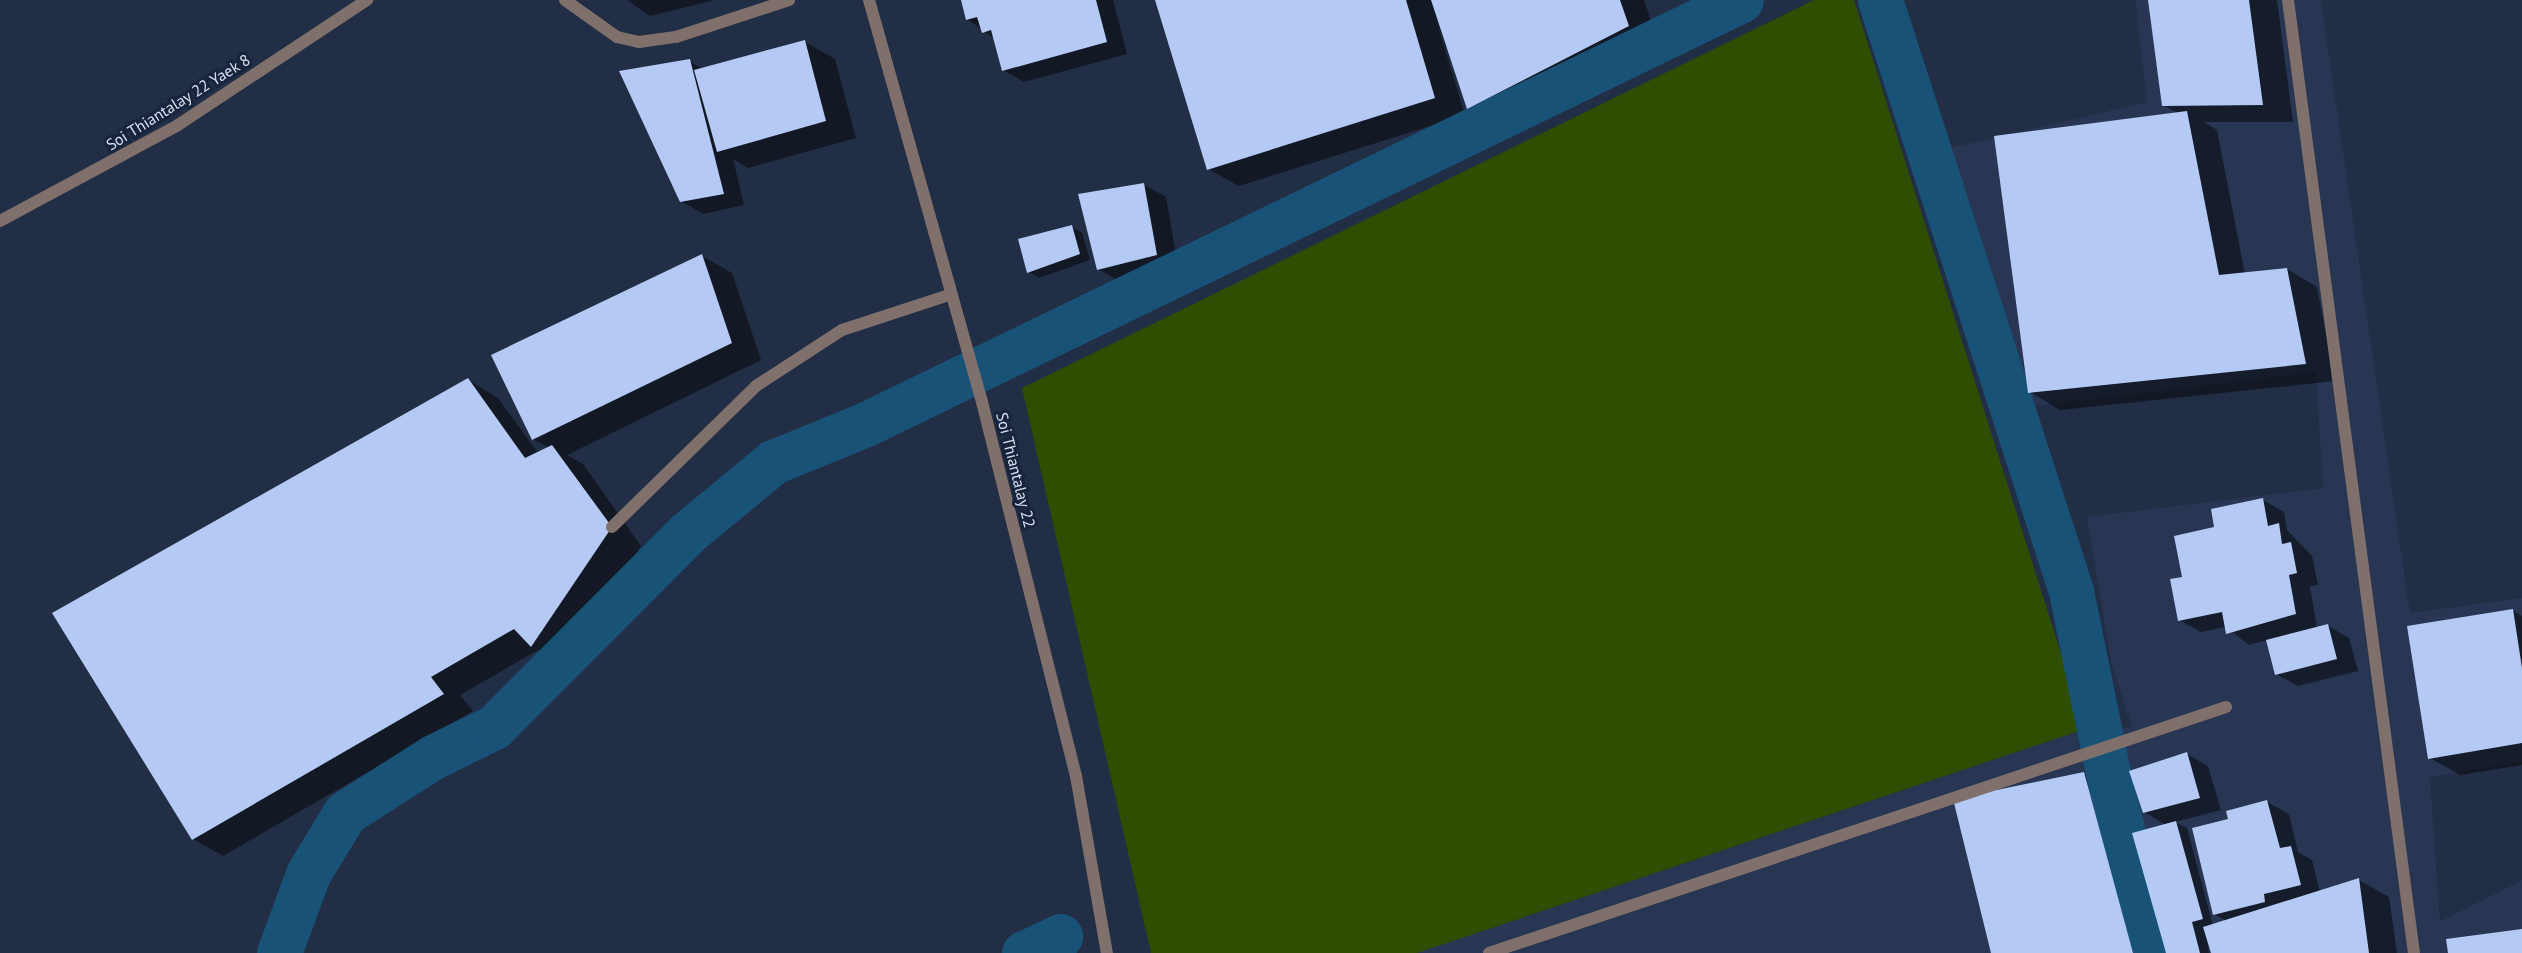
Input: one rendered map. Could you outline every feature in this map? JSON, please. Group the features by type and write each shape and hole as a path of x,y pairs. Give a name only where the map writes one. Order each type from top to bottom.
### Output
{"street":[{"name":"Soi Thiantalay 22 Yaek 8","path":"0,221 178,125 367,0"},
{"path":"565,0 617,37 639,42 676,37 789,0"},
{"name":"Soi Thiantalay 22","path":"869,0 964,350 982,402 1076,776 1107,953"},
{"path":"2288,0 2414,953"},
{"path":"612,527 756,386 842,330 949,295"},
{"path":"1489,953 2226,707"}],"shaded area":[{"path":"2135,0 2321,0 2410,613 2522,598 2522,762 2430,777 2440,921 2522,880 2522,953 1417,953 2085,729 2132,728 2111,661 2087,517 2323,488 2316,372 2026,407 1942,150 2147,102"}],"green space":[{"path":"1814,0 1854,0 2085,729 1417,953 1151,953 1022,388"}],"building":[{"path":"961,0 1096,0 1107,42 1002,71 991,30 982,33 977,17 966,20"},
{"path":"1155,0 1406,0 1435,98 1207,170"},
{"path":"1431,0 1620,0 1629,26 1467,109"},
{"path":"2148,0 2249,0 2263,105 2162,106"},
{"path":"805,40 826,121 717,152 694,70"},
{"path":"690,59 724,194 680,202 619,71"},
{"path":"2187,111 2219,275 2287,268 2306,364 2028,393 1994,136"},
{"path":"1144,183 1157,255 1097,270 1078,194"},
{"path":"1072,225 1080,254 1027,273 1018,239"},
{"path":"702,254 732,343 532,440 491,355"},
{"path":"468,378 525,458 552,445 612,527 531,647 514,629 431,677 444,694 192,840 52,613"},
{"path":"2263,498 2268,526 2279,523 2282,544 2291,542 2297,573 2289,575 2296,614 2226,634 2222,612 2178,621 2170,579 2182,577 2174,536 2214,527 2211,509"},
{"path":"2513,609 2522,668 2522,743 2428,759 2407,626"},
{"path":"2328,624 2337,659 2275,675 2266,640"},
{"path":"2187,752 2200,798 2143,813 2129,771"},
{"path":"2084,772 2133,953 1991,953 1953,799"},
{"path":"2267,800 2280,848 2291,846 2301,885 2264,894 2265,902 2213,915 2192,828 2228,819 2226,811"},
{"path":"2176,821 2203,919 2192,922 2200,953 2166,953 2132,833"},
{"path":"2359,878 2369,953 2211,953 2203,927"},
{"path":"2522,929 2522,953 2448,953 2446,939"}],"waterway":[{"path":"279,953 308,874 345,813 433,757 494,727 686,534 773,462 866,424 1741,0"},
{"path":"1880,0 2071,591 2110,783 2155,953"},
{"path":"1024,953 1060,936"}]}
